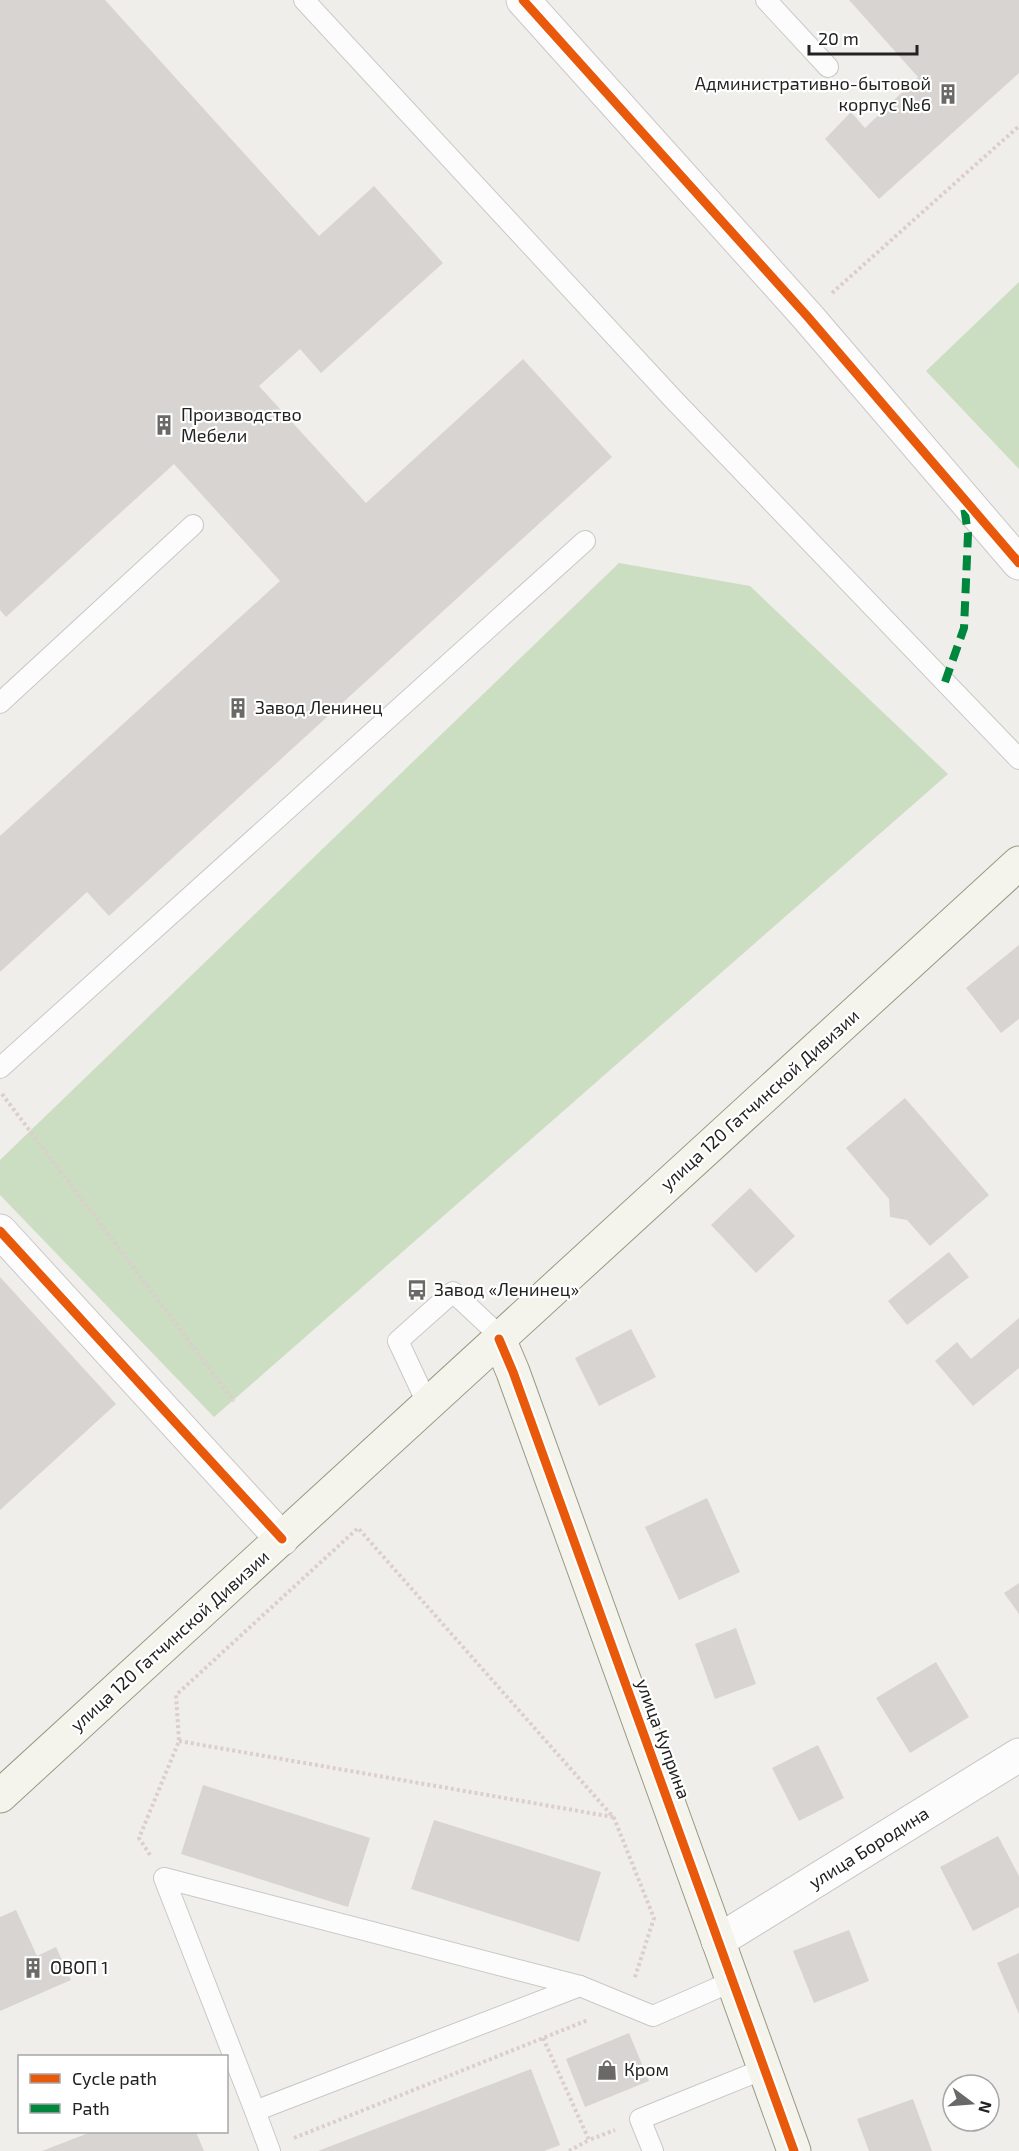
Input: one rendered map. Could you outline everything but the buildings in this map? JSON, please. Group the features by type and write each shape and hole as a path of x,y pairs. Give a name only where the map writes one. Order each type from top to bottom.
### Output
{"main road":[{"name":"улица 120 Гатчинской Дивизии","path":"0,1796 1019,863"},
{"name":"улица Куприна","path":"500,1338 794,2151"}],"street":[{"path":"523,0 807,316 1019,563"},
{"path":"0,1231 282,1539"},
{"name":"улица Бородина","path":"718,1941 1019,1755"}],"lane":[{"path":"304,0 675,400 1019,759"},
{"path":"766,0 828,67"},
{"path":"0,703 193,525"},
{"path":"0,1068 585,541"},
{"path":"428,1405 399,1341 453,1292 500,1338"},
{"path":"164,1878 580,1986 653,2016 733,1981"},
{"path":"164,1878 269,2150"},
{"path":"255,2111 580,1986"},
{"path":"653,2151 640,2119 764,2069"}],"path":[{"path":"807,316 1019,126"},
{"path":"0,1091 234,1401"},
{"path":"164,1878 139,1838 179,1741 176,1695 358,1528 614,1818 654,1918 626,2005 269,2150"},
{"path":"179,1741 614,1818"},
{"path":"543,2038 588,2140"},
{"path":"568,2151 588,2140 640,2119"}],"green space":[{"path":"1019,282 1019,469 926,371"},
{"path":"619,563 750,586 948,774 214,1417 0,1195 0,1160"}],"marked path":[{"path":"945,682 964,628 968,534 963,499"}],"cycle path":[{"path":"523,0 807,316 1019,563"},
{"path":"0,1231 282,1539"},
{"path":"499,1339 513,1372 794,2151"}],"place":[{"name":"Административно-бытовой корпус №6","path":"948,94"},
{"name":"Производство Мебели","path":"164,425"},
{"name":"Завод Ленинец","path":"238,708"},
{"name":"Завод «Ленинец»","path":"417,1290"},
{"name":"ОВОП 1","path":"33,1968"},
{"name":"Кром","path":"607,2070"}]}
